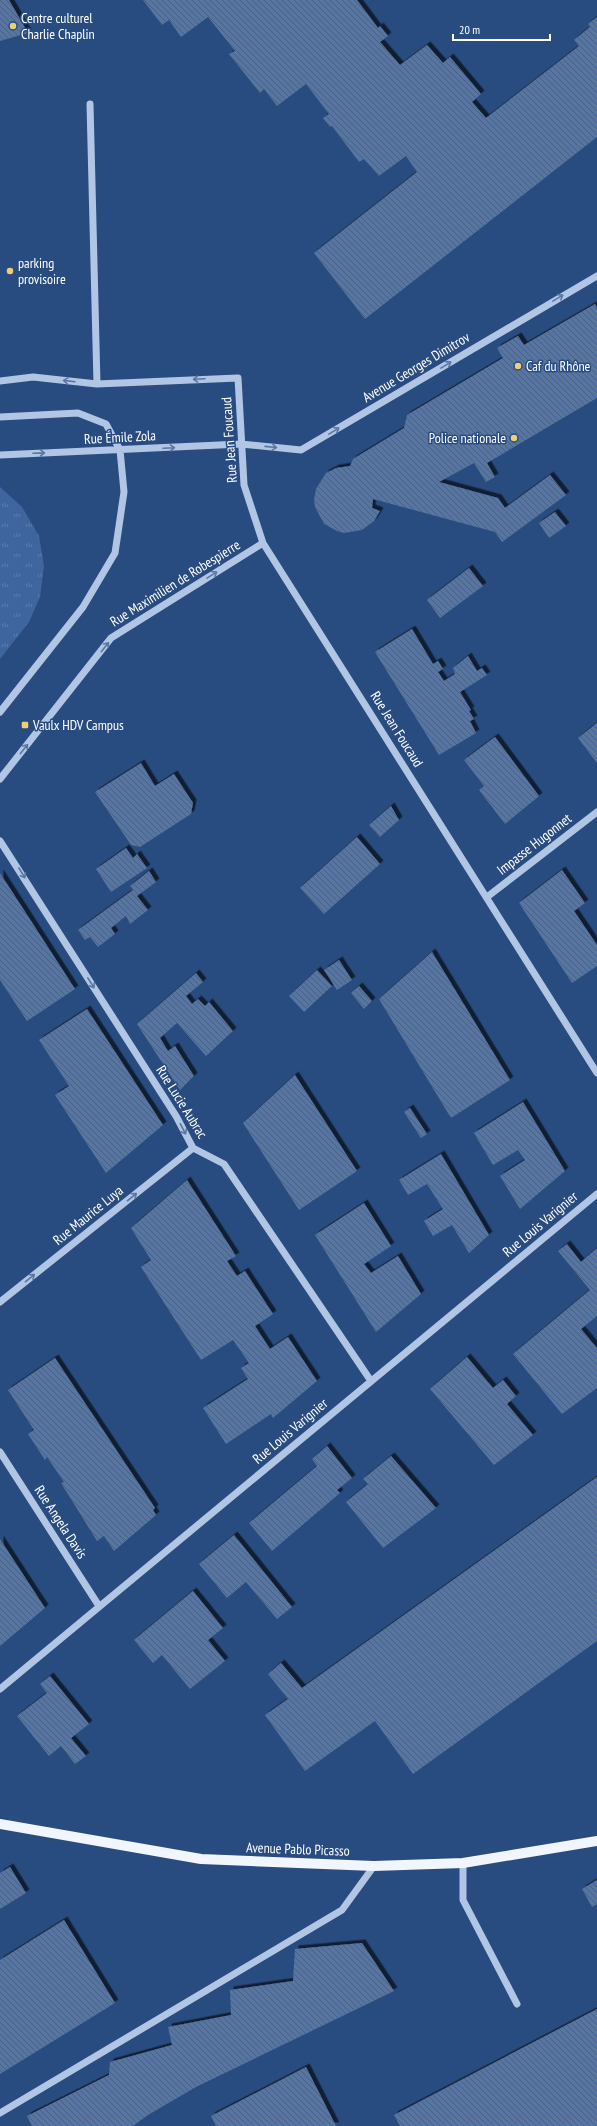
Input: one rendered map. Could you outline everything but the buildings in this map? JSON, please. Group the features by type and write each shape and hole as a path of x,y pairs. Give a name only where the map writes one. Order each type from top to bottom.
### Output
{"main road":[{"name":"Avenue Pablo Picasso","path":"0,1824 201,1859 374,1866 463,1863 597,1841"}],"street":[{"path":"0,381 33,377 97,384 90,104"},
{"name":"Avenue Georges Dimitrov","path":"241,444 301,450 597,276"},
{"name":"Rue Jean Foucaud","path":"97,384 238,378 244,485 263,543 597,1073"},
{"path":"0,417 78,413 106,424 120,450 124,492 115,553 83,607 0,712"},
{"name":"Rue Émile Zola","path":"0,455 241,444"},
{"name":"Rue Maximilien de Robespierre","path":"0,779 111,638 263,543"},
{"name":"Impasse Hugonnet","path":"487,897 597,812"},
{"name":"Rue Lucie Aubrac","path":"0,841 176,1116 193,1148 224,1164 371,1381"},
{"name":"Rue Maurice Luya","path":"0,1302 193,1148"},
{"name":"Rue Louis Varignier","path":"0,1689 597,1194"},
{"name":"Rue Angela Davis","path":"0,1452 100,1606"},
{"path":"463,1863 462,1900 517,2004"},
{"path":"0,2113 342,1910 374,1866"}],"green space":[{"path":"0,487 22,507 39,536 44,566 40,597 29,622 0,659"}],"place":[{"name":"Centre culturel Charlie Chaplin","path":"13,26"},
{"name":"parking provisoire","path":"10,271"},
{"name":"Caf du Rhône","path":"518,366"},
{"name":"Police nationale","path":"514,438"},
{"name":"Vaulx HDV Campus","path":"25,725"}]}
